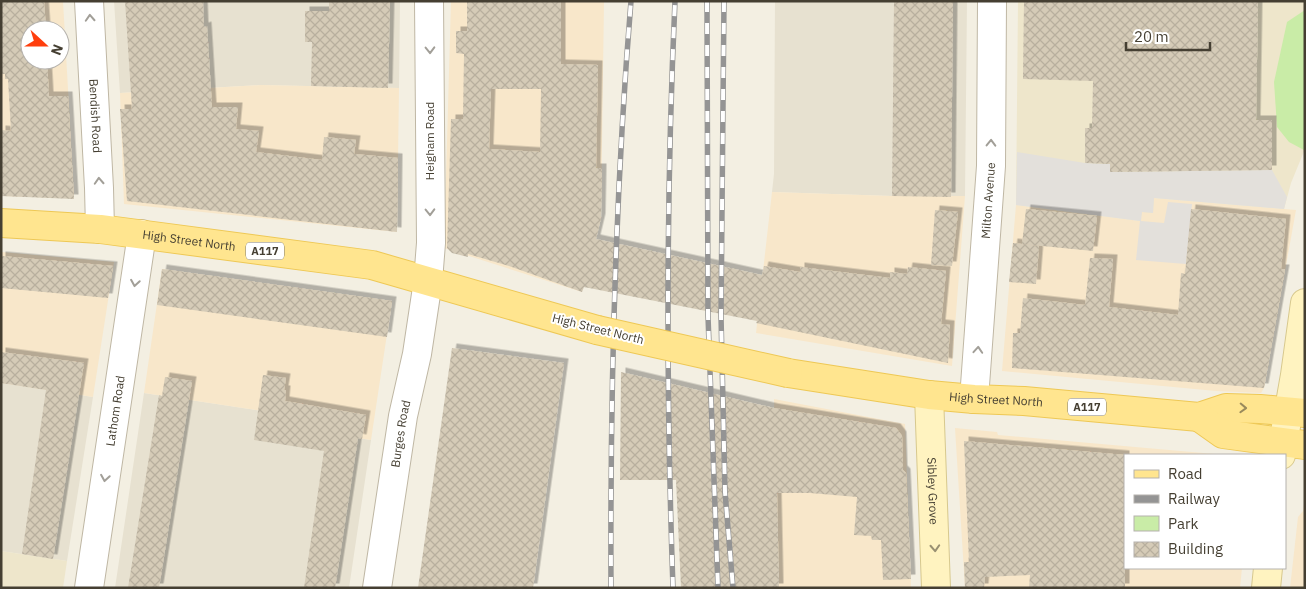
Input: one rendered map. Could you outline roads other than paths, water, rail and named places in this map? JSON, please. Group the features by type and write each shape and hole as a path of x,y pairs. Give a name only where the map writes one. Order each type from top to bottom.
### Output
{"main road":[{"name":"High Street North","path":"1,223 100,229 372,265 597,330 788,373 929,394 1199,417 1226,408 1241,407 1296,412"},
{"path":"1199,417 1223,434 1290,448 1296,412 1305,304"},
{"name":"Sibley Grove","path":"929,394 936,588"},
{"path":"1266,588 1268,569"}],"street":[{"name":"Bendish Road","path":"89,1 100,229"},
{"name":"Heigham Road","path":"428,281 431,243 429,1"},
{"name":"Milton Avenue","path":"974,399 991,166 992,1"},
{"name":"Lathom Road","path":"89,588 142,234"},
{"name":"Burges Road","path":"377,588 403,416 417,354 428,281"}],"railway":[{"path":"611,588 611,441 617,221 631,1"},
{"path":"673,588 668,294 675,1"},
{"path":"707,1 708,316 718,588"},
{"path":"724,1 721,316 725,492 733,588"}]}
